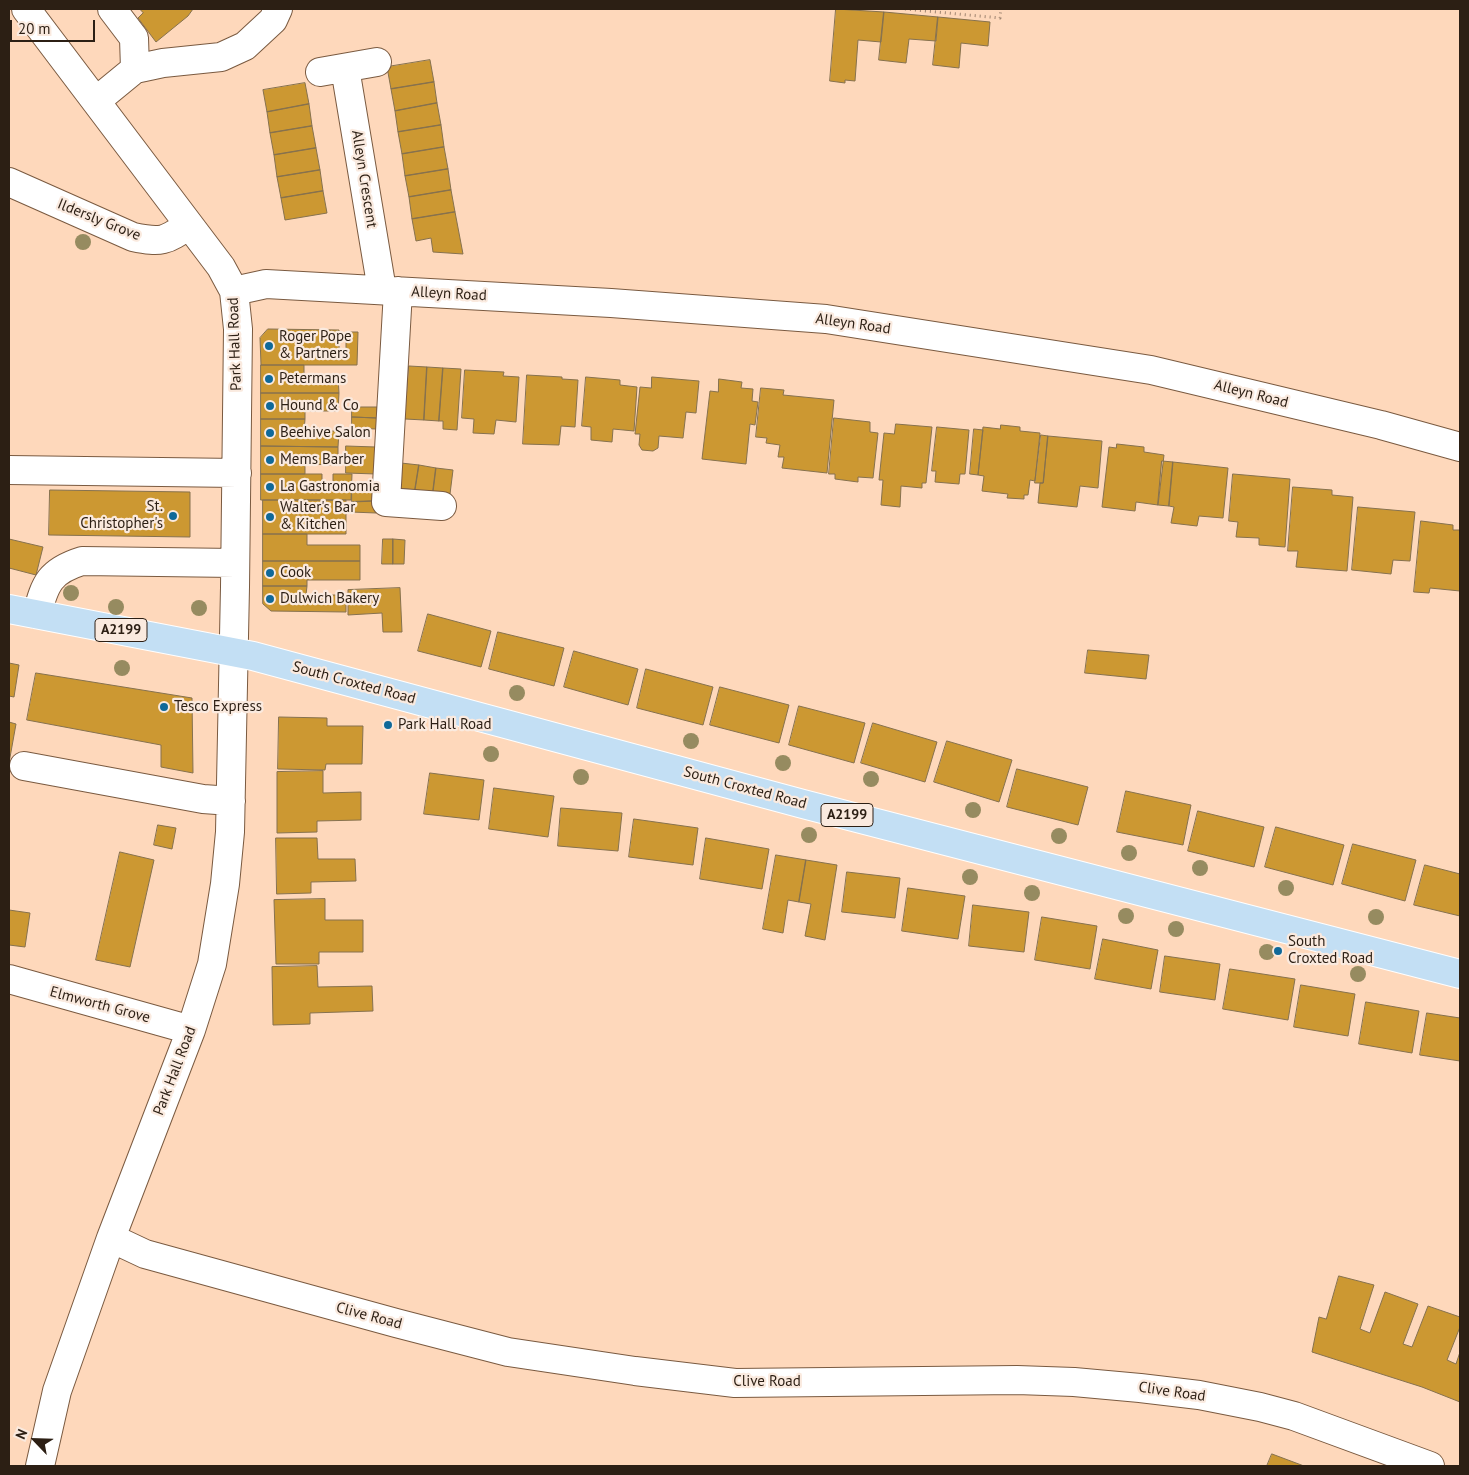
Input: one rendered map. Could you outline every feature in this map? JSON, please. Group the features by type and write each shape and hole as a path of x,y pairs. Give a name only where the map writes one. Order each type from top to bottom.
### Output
{"main road":[{"name":"A2199","path":"9,609 234,652"},
{"name":"South Croxted Road","path":"234,652 803,804 1460,974"}],"street":[{"name":"Park Hall Road","path":"26,9 159,183 221,268 234,291 238,329 236,563 230,832 225,884 212,964 191,1030 111,1238 57,1391 40,1466"},
{"path":"112,9 134,38 135,69"},
{"path":"96,101 135,69 163,63 221,57 245,46 273,20 278,9"},
{"name":"Alleyn Crescent","path":"377,62 333,70 390,291 386,502 442,506"},
{"name":"Ildersly Grove","path":"9,182 133,237 155,242 171,237 189,225"},
{"name":"Alleyn Road","path":"234,291 266,284 611,303 826,320 1151,370 1380,425 1460,447"},
{"path":"9,470 237,473"},
{"path":"37,614 48,581 67,566 82,560 236,563"},
{"path":"24,766 203,799 231,801"},
{"name":"Elmworth Grove","path":"9,979 191,1030"},
{"name":"Clive Road","path":"111,1238 145,1254 508,1352 735,1383 1017,1380 1074,1382 1199,1395 1294,1416 1430,1466"}],"path":[{"path":"905,9 1000,18 1001,9"}],"building":[{"path":"140,9 193,9 188,16 156,42 138,18 143,13"},
{"path":"836,9 884,12 881,42 858,40 855,81 845,80 845,83 830,81"},
{"path":"884,12 938,17 936,41 909,39 906,63 879,60"},
{"path":"938,17 990,22 988,46 961,43 959,68 933,65"},
{"path":"430,60 434,82 391,89 387,67"},
{"path":"434,82 437,103 395,111 391,89"},
{"path":"305,83 309,104 267,112 263,90"},
{"path":"437,103 441,125 398,132 395,111"},
{"path":"309,104 312,126 270,133 267,112"},
{"path":"441,125 444,147 402,154 398,132"},
{"path":"312,126 316,148 274,155 270,133"},
{"path":"444,147 448,169 405,176 402,154"},
{"path":"316,148 320,170 277,177 274,155"},
{"path":"448,169 451,190 409,197 405,176"},
{"path":"320,170 323,191 281,198 277,177"},
{"path":"451,190 455,212 412,219 409,197"},
{"path":"323,191 327,213 285,220 281,198"},
{"path":"455,212 463,254 433,252 431,238 416,241 412,219"},
{"path":"268,329 339,330 339,349 346,349 346,332 358,332 357,365 261,365 260,338"},
{"path":"261,365 304,365 304,377 338,377 339,393 261,393"},
{"path":"409,366 427,367 424,420 405,419"},
{"path":"427,367 443,368 439,421 424,420"},
{"path":"443,368 461,369 457,430 443,429 443,421 439,421"},
{"path":"465,370 504,372 503,376 519,377 516,422 496,420 494,434 473,433 474,419 462,418"},
{"path":"527,375 578,380 575,427 561,426 559,445 523,444"},
{"path":"586,377 620,380 620,385 637,387 634,431 613,429 612,442 591,440 591,427 582,426"},
{"path":"652,377 699,381 696,413 686,412 683,438 659,436 658,448 653,451 642,450 639,445 640,434 635,434 640,387 651,388"},
{"path":"719,379 742,382 741,388 753,389 752,401 758,402 755,425 750,424 746,464 702,459 710,391 718,392"},
{"path":"761,388 784,390 783,395 834,400 827,473 782,468 784,457 778,457 780,445 766,443 767,438 756,437"},
{"path":"261,393 339,393 338,411 305,411 305,419 261,419"},
{"path":"352,407 377,407 377,418 352,417"},
{"path":"352,417 377,418 376,429 352,428"},
{"path":"834,418 870,422 870,432 878,433 873,478 858,477 858,482 835,479 835,474 829,474"},
{"path":"261,419 305,419 304,431 339,431 338,447 261,446"},
{"path":"896,424 932,427 926,483 922,483 922,488 901,486 900,507 881,505 883,480 879,480 884,433 894,434"},
{"path":"1001,425 1020,427 1020,431 1040,433 1035,481 1030,480 1028,495 1024,495 1024,499 1007,498 1008,494 982,491 984,476 978,475 983,427 1000,429"},
{"path":"937,427 969,430 965,474 960,474 959,484 935,482 936,471 932,471"},
{"path":"974,429 983,430 978,475 970,474"},
{"path":"1041,435 1048,436 1043,483 1035,483"},
{"path":"1048,436 1102,441 1098,488 1080,486 1077,507 1038,503 1040,483 1043,483"},
{"path":"1117,444 1144,447 1144,452 1164,455 1158,505 1136,502 1135,511 1102,507 1109,447 1116,448"},
{"path":"261,446 338,447 338,465 305,464 305,474 261,474"},
{"path":"346,446 376,447 376,474 346,473"},
{"path":"1162,461 1173,462 1169,506 1158,505"},
{"path":"1173,462 1228,468 1223,518 1199,516 1197,526 1171,523 1174,507 1169,506"},
{"path":"401,463 419,465 415,490 398,488"},
{"path":"419,465 436,468 433,492 415,490"},
{"path":"436,468 453,470 450,494 433,492"},
{"path":"261,474 322,474 322,486 333,485 333,474 352,474 351,500 261,500"},
{"path":"1233,474 1290,479 1285,547 1259,545 1259,538 1236,537 1238,522 1229,521"},
{"path":"1293,487 1332,490 1332,495 1353,497 1347,571 1296,567 1298,551 1288,551"},
{"path":"50,490 190,492 190,537 49,535"},
{"path":"352,491 376,491 376,501 352,502"},
{"path":"263,500 346,500 346,534 263,534"},
{"path":"376,501 376,513 351,512 352,502"},
{"path":"1358,507 1415,512 1410,561 1393,560 1391,574 1352,570"},
{"path":"1421,521 1453,525 1453,530 1460,530 1460,591 1430,588 1429,593 1414,592"},
{"path":"263,534 307,534 307,545 360,545 360,561 263,561"},
{"path":"9,539 43,547 36,575 9,568"},
{"path":"383,539 393,539 393,564 382,564"},
{"path":"393,539 405,540 404,564 393,564"},
{"path":"263,561 360,561 360,580 307,580 307,586 263,586"},
{"path":"263,586 307,586 306,595 346,595 346,612 271,611 263,604"},
{"path":"400,588 402,632 383,632 382,613 348,615 348,590"},
{"path":"428,614 491,631 481,667 418,651"},
{"path":"498,632 564,648 554,686 489,669"},
{"path":"1088,650 1149,655 1146,679 1085,673"},
{"path":"574,651 638,669 628,705 564,687"},
{"path":"9,663 19,665 14,697 9,696"},
{"path":"646,669 713,687 703,725 637,708"},
{"path":"36,673 192,698 193,773 161,767 161,745 27,720"},
{"path":"720,687 789,705 779,743 710,725"},
{"path":"799,706 865,723 854,763 789,745"},
{"path":"279,717 327,718 327,726 363,726 362,764 326,764 325,770 278,769"},
{"path":"9,722 16,724 9,763"},
{"path":"873,723 937,742 925,782 861,763"},
{"path":"947,741 1012,760 999,802 934,782"},
{"path":"1017,769 1088,787 1078,825 1007,807"},
{"path":"323,771 323,793 361,792 361,820 317,821 317,832 277,833 277,772"},
{"path":"430,773 484,780 479,820 424,814"},
{"path":"494,788 554,796 548,837 489,829"},
{"path":"1126,791 1191,805 1183,845 1117,832"},
{"path":"561,808 622,813 618,851 558,846"},
{"path":"1198,811 1264,827 1254,867 1188,851"},
{"path":"634,819 698,828 693,865 629,857"},
{"path":"158,825 176,828 172,849 154,845"},
{"path":"1276,827 1344,845 1333,885 1265,867"},
{"path":"276,838 317,838 318,859 355,859 356,881 311,882 311,893 277,894"},
{"path":"706,838 769,849 762,889 700,879"},
{"path":"1353,844 1416,860 1405,901 1342,884"},
{"path":"120,852 154,860 130,967 96,960"},
{"path":"776,855 806,860 799,902 788,900 783,933 763,929"},
{"path":"806,860 837,865 825,940 805,936 811,904 799,902"},
{"path":"1425,865 1460,874 1460,916 1414,905"},
{"path":"847,872 900,878 895,918 842,912"},
{"path":"908,888 965,896 958,939 902,931"},
{"path":"325,899 325,920 363,920 363,952 319,952 319,964 276,964 274,900"},
{"path":"973,905 1029,912 1024,952 969,946"},
{"path":"9,910 30,913 25,947 9,945"},
{"path":"1042,917 1097,926 1090,969 1035,960"},
{"path":"1103,939 1158,950 1151,989 1095,979"},
{"path":"1165,956 1220,964 1215,1000 1160,992"},
{"path":"317,966 318,987 372,986 373,1011 310,1013 310,1024 273,1025 272,967"},
{"path":"1230,969 1295,979 1288,1020 1223,1009"},
{"path":"1301,985 1355,994 1348,1036 1294,1027"},
{"path":"1366,1002 1419,1011 1412,1053 1359,1044"},
{"path":"1427,1013 1460,1018 1460,1061 1420,1055"},
{"path":"1339,1276 1374,1285 1360,1329 1370,1333 1385,1292 1418,1304 1403,1344 1412,1347 1428,1306 1460,1317 1460,1327 1447,1360 1456,1364 1460,1352 1460,1402 1422,1387 1312,1352 1319,1317 1326,1319"},
{"path":"1272,1454 1304,1466 1267,1466"}],"place":[{"name":"Roger Pope & Partners","path":"269,346"},
{"name":"Petermans","path":"269,379"},
{"name":"Hound & Co","path":"270,406"},
{"name":"Beehive Salon","path":"270,433"},
{"name":"Mems Barber","path":"270,460"},
{"name":"La Gastronomia","path":"270,487"},
{"name":"St. Christopher's","path":"173,516"},
{"name":"Walter's Bar & Kitchen","path":"270,517"},
{"name":"Cook","path":"270,573"},
{"name":"Dulwich Bakery","path":"270,599"},
{"name":"Tesco Express","path":"164,707"},
{"name":"Park Hall Road","path":"388,725"},
{"name":"South Croxted Road","path":"1278,951"}]}
